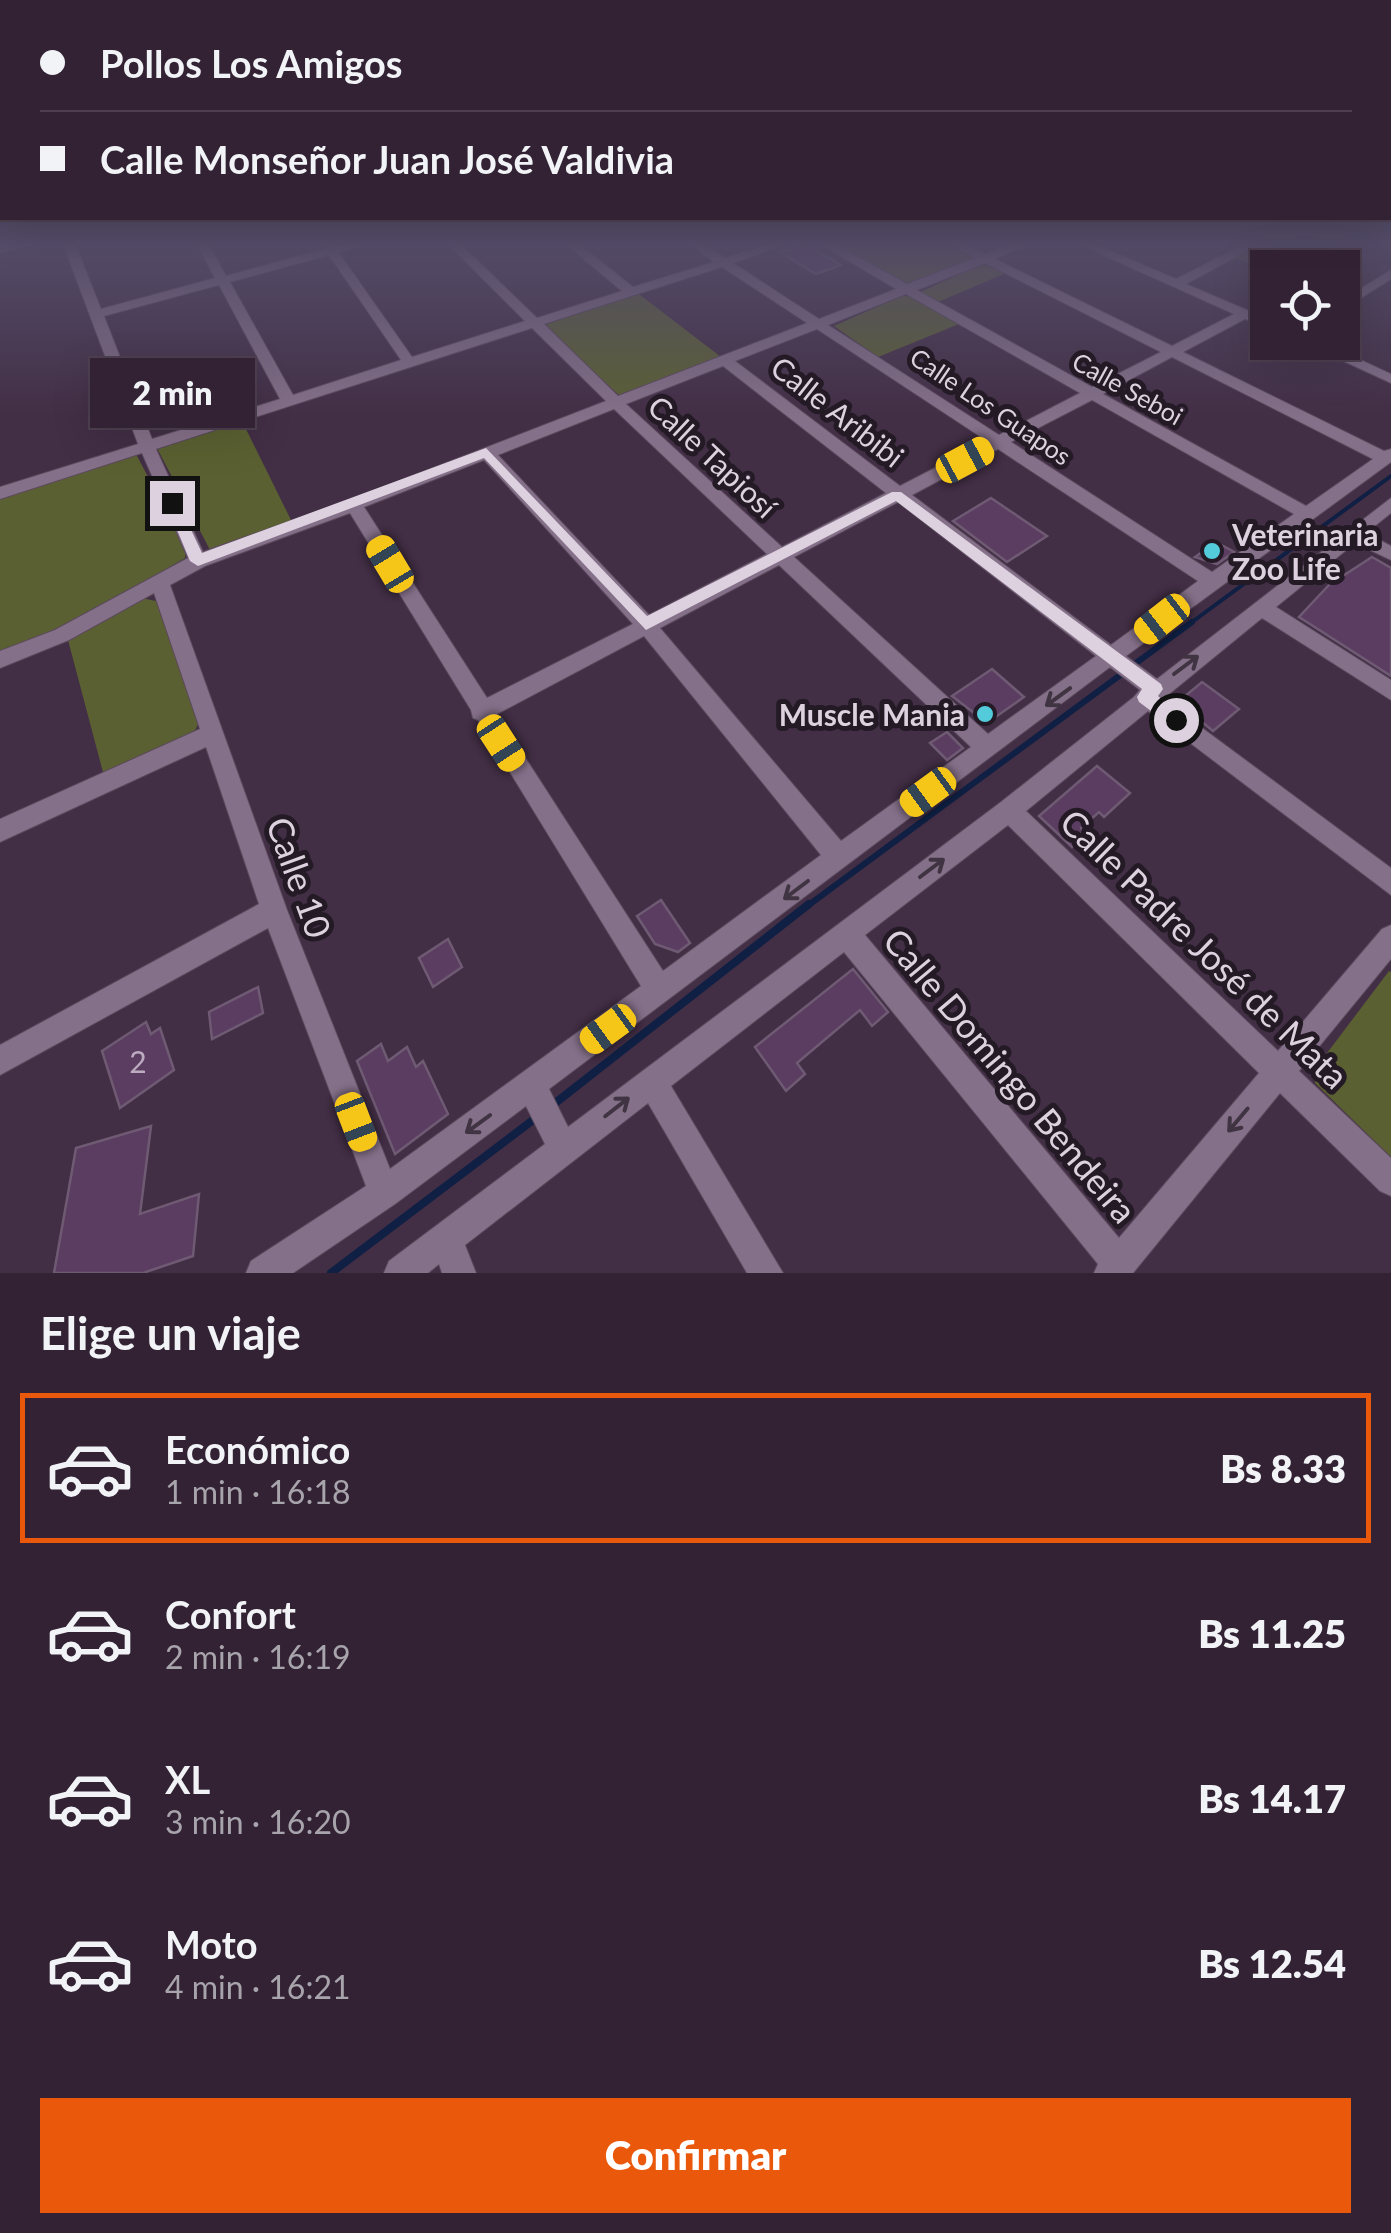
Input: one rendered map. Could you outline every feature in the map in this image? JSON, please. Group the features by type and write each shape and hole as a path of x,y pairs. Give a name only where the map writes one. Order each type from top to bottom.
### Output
{"street":[{"path":"91,300 147,446 198,561"},
{"path":"96,314 146,300"},
{"path":"235,300 288,400"},
{"path":"366,300 409,362"},
{"name":"Calle Tapiosí","path":"514,300 616,403 987,748"},
{"path":"0,493 603,300"},
{"name":"Calle Los Guapos","path":"784,300 1212,581"},
{"path":"0,660 62,635 198,561 354,505 880,300"},
{"name":"Calle Seboi","path":"925,300 1308,515"},
{"path":"263,1273 533,1090 987,748 1116,660 1212,581 1388,456 1069,300"},
{"path":"1213,300 1250,316"},
{"path":"481,712 1244,314"},
{"path":"1349,360 1391,379"},
{"name":"Calle Aribibi","path":"725,361 1116,660 1391,884"},
{"path":"486,452 646,624 839,858"},
{"path":"401,1273 561,1145 1010,810 1149,690 1262,608 1391,504"},
{"path":"354,505 660,991"},
{"path":"1353,534 1391,554"},
{"name":"Calle 10","path":"160,582 274,910 384,1193"},
{"path":"1262,608 1391,691"},
{"path":"0,831 212,734"},
{"name":"Calle Padre José de Mata","path":"1010,810 1391,1180"},
{"path":"0,1061 274,910"},
{"name":"Calle Domingo Bendeira","path":"846,933 1115,1268"},
{"path":"1115,1268 1387,950"},
{"path":"651,1081 766,1273"},
{"path":"533,1090 561,1145"},
{"path":"446,1238 459,1273"}],"green space":[{"path":"610,300 647,300 721,357 619,395 542,326"},
{"path":"891,300 918,300 959,324 878,357 834,326"},
{"path":"241,419 292,522 210,550 157,448"},
{"path":"136,454 186,549 185,558 69,627 0,653 0,495"},
{"path":"141,598 156,601 199,723 194,732 104,776 68,640"},
{"path":"1389,971 1391,1157 1315,1083 1315,1069"}],"building":[{"path":"991,498 1047,536 1007,562 953,521"},
{"name":"Veterinaria Zoo Life","path":"1216,542 1234,552 1217,564 1195,557"},
{"path":"1372,557 1391,568 1391,676 1299,617 1329,585"},
{"path":"992,669 1024,697 987,723 952,696"},
{"path":"1202,682 1239,709 1213,731 1178,702"},
{"path":"947,732 963,748 947,760 930,743"},
{"path":"1097,766 1130,793 1104,817 1099,812 1081,828 1085,836 1072,847 1039,816"},
{"path":"661,900 690,943 678,952 655,944 637,916"},
{"path":"448,939 462,967 433,987 419,958"},
{"path":"853,969 888,1012 872,1026 860,1010 797,1063 805,1074 786,1091 755,1047"},
{"path":"258,987 263,1013 212,1039 209,1012"},
{"path":"146,1022 151,1034 160,1028 174,1070 120,1108 102,1051"},
{"path":"381,1044 388,1061 407,1047 416,1067 423,1061 448,1114 395,1154 357,1061"},
{"path":"151,1126 140,1214 199,1194 193,1256 143,1273 54,1273 76,1148"}],"waterway":[{"path":"1188,625 1391,476"},
{"path":"1132,666 1192,622"},
{"path":"806,907 1123,673"},
{"path":"554,1104 809,904"},
{"path":"331,1273 537,1117"}],"place":[{"name":"Veterinaria Zoo Life","path":"1212,551"},
{"name":"Muscle Mania","path":"985,714"}],"route":[{"path":"172,503 198,561 486,452 646,624 896,495 1154,689 1146,697 1176,720"}]}
